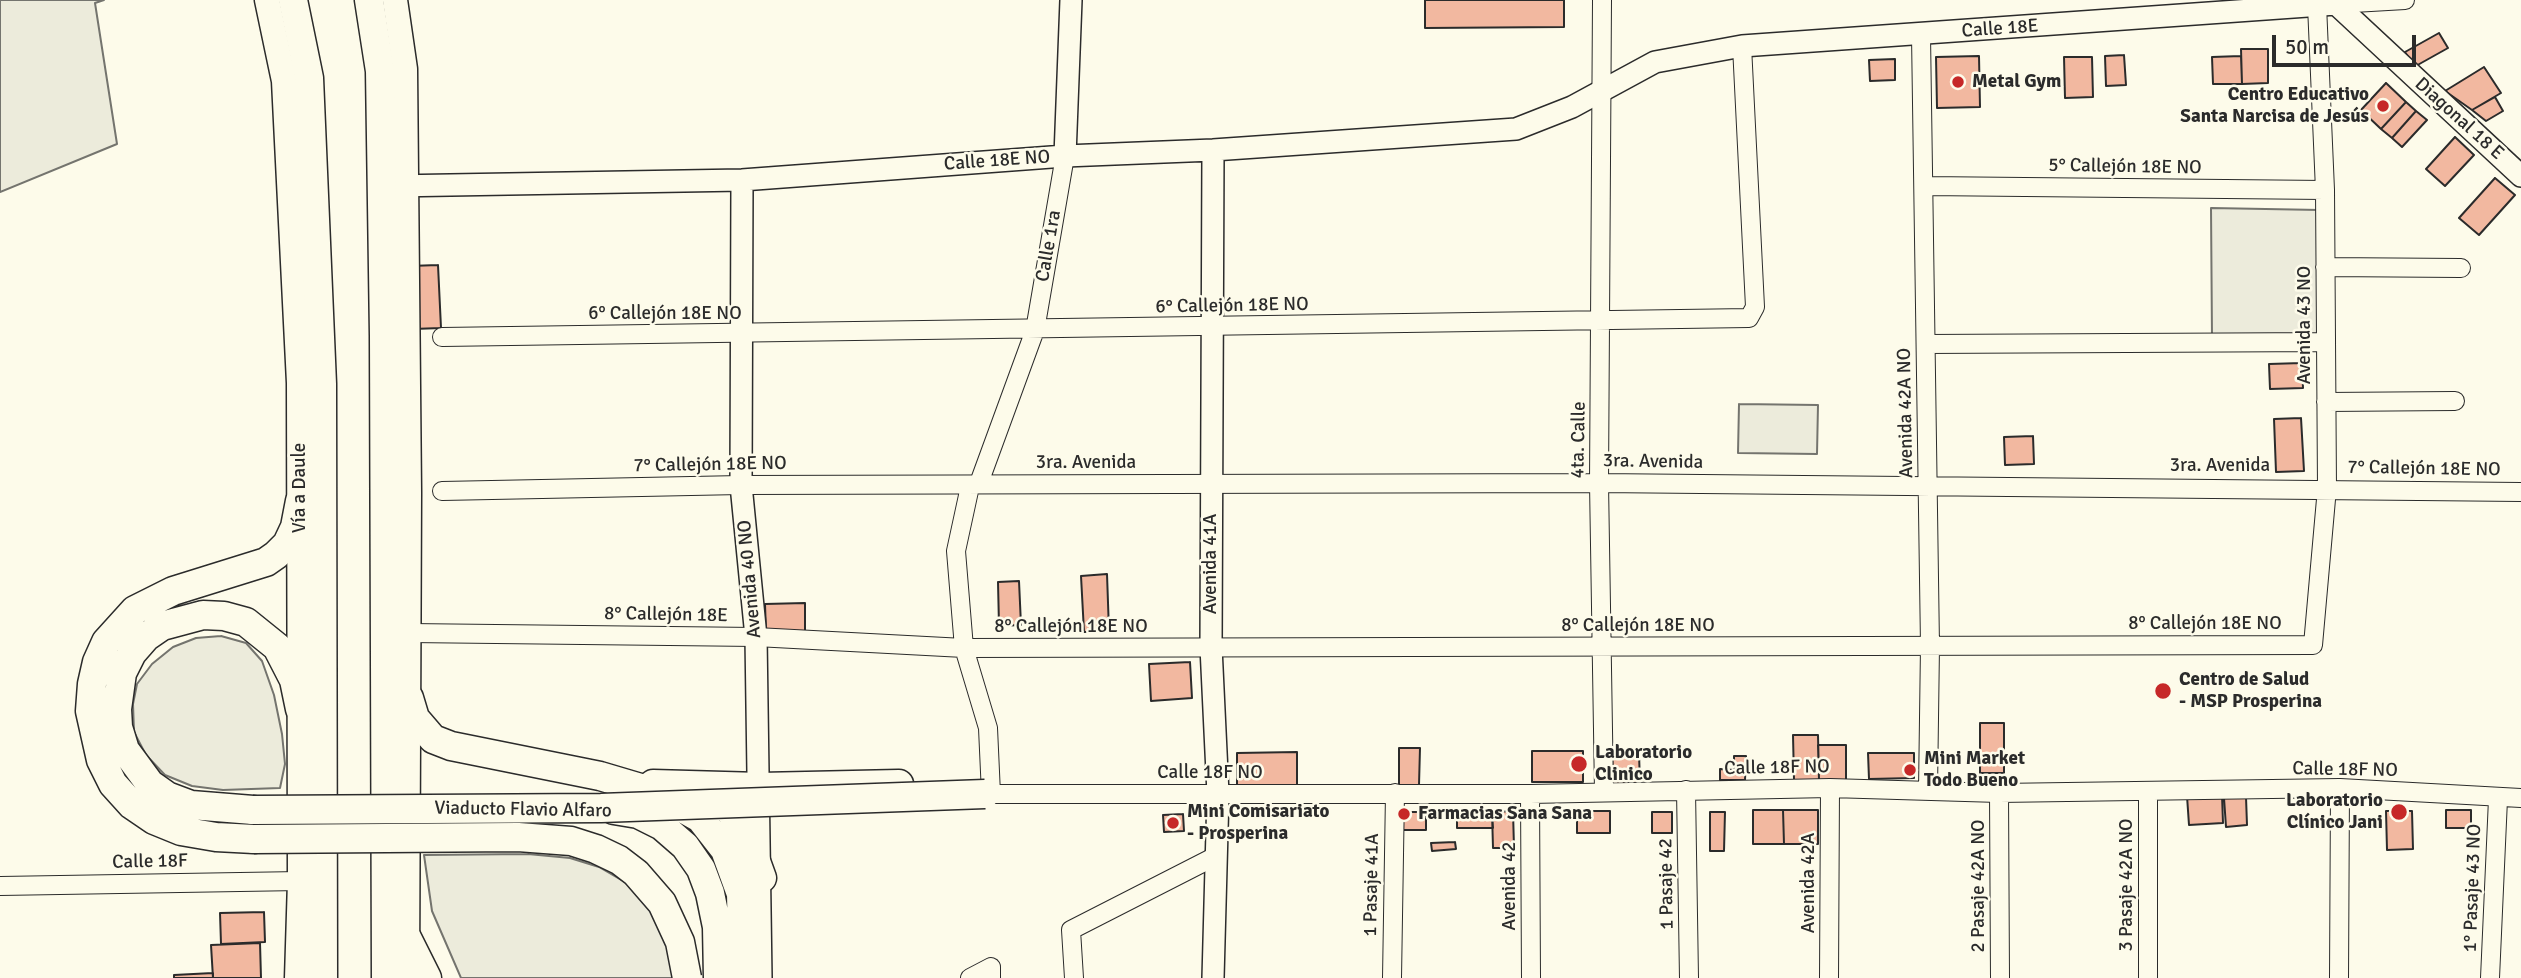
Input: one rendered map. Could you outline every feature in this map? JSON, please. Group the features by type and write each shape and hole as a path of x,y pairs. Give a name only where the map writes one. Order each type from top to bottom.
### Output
{"main road":[{"name":"Vía a Daule","path":"267,0 284,81 299,383 300,881 297,978"},
{"name":"Vía a Daule","path":"293,0 309,78 322,384 323,978"},
{"path":"369,0 393,186 408,366 407,978"},
{"path":"386,978 393,186 405,69 395,0"},
{"path":"300,501 295,527 287,544 276,555 266,562 154,599 135,610 106,642 92,684 90,710 101,760 113,784 132,805 154,820 181,831 216,838 518,837 558,839 596,849 619,860 636,873 662,903 680,942 687,978"},
{"name":"Viaducto Flavio Alfaro","path":"300,709 294,680 277,647 246,622 225,616 203,615 162,626 146,637 132,653 122,673 117,709 118,727 125,750 150,784 167,796 191,805 253,810 601,808 638,814 662,826 685,846 701,869 710,893 717,927 718,978"},
{"path":"409,698 415,718 433,739 451,746 600,776 671,787 715,800 730,810 749,842 762,878"},
{"path":"600,776 654,792 700,818 725,850 741,894 743,978"},
{"path":"671,787 936,783 988,794"},
{"path":"601,808 988,794"},
{"path":"407,938 427,978"}],"street":[{"name":"Calle 1ra","path":"988,794 988,728 964,648 956,551 974,487 1035,330 1065,156 1071,0"},
{"path":"1602,0 1602,88"},
{"name":"Calle 18E","path":"1602,88 1655,62 1742,46 1921,35 2312,4 2405,0"},
{"name":"Diagonal 18 E","path":"2312,4 2519,172"},
{"name":"Avenida 43 NO","path":"2312,4 2325,190 2326,342 2326,488 2313,645"},
{"name":"Avenida 42A NO","path":"1921,35 1930,646 1928,790"},
{"name":"6° Callejón 18E NO","path":"442,337 1749,317 1753,314 1742,46"},
{"name":"Calle 18E NO","path":"393,186 742,180 1065,156 1213,150 1516,129 1572,107 1602,88"},
{"name":"4ta. Calle","path":"1602,88 1599,483 1604,647 1604,792"},
{"name":"Avenida 41A","path":"1213,150 1211,648 1218,794 1214,857 1213,978"},
{"name":"Avenida 40 NO","path":"742,180 741,485 756,637 762,878 761,978"},
{"name":"5° Callejón 18E NO","path":"1924,186 2325,190"},
{"path":"2325,267 2461,268"},
{"path":"1926,344 2326,342"},
{"path":"2326,402 2455,401"},
{"name":"3ra. Avenida","path":"974,487 1599,483 2326,488"},
{"name":"7° Callejón 18E NO","path":"442,491 741,485 974,487"},
{"name":"7° Callejón 18E NO","path":"2326,488 2521,492"},
{"name":"8° Callejón 18E","path":"409,633 756,637 964,648"},
{"name":"8° Callejón 18E NO","path":"964,648 2313,645"},
{"name":"Calle 18F NO","path":"988,794 1530,794 1830,788 1999,793 2340,788 2521,799"},
{"name":"Avenida 42A","path":"1829,978 1830,788"},
{"path":"2339,978 2340,788"},
{"name":"1 Pasaje 42","path":"1686,790 1689,978"},
{"name":"3 Pasaje 42A NO","path":"2148,791 2148,978"},
{"name":"1 Pasaje 41A","path":"1392,978 1395,793"},
{"name":"2 Pasaje 42A NO","path":"1999,793 2000,978"},
{"name":"Avenida 42","path":"1530,794 1531,978"},
{"name":"1° Pasaje 43 NO","path":"2490,978 2498,799"},
{"path":"1073,978 1071,930 1214,857"},
{"name":"Calle 18F","path":"0,886 300,881"},
{"path":"970,978 991,972"}],"shaded area":[{"path":"0,0 104,0 95,3 117,144 0,192"},
{"path":"2211,208 2320,210 2321,337 2212,338"},
{"path":"1739,404 1818,405 1817,454 1738,453"},
{"path":"221,636 246,643 262,661 274,695 282,734 285,764 280,788 223,790 192,786 165,775 146,755 134,732 133,704 137,684 152,664 173,647 196,638"},
{"path":"528,854 570,858 599,867 630,885 651,912 665,938 675,978 461,978 432,911 424,855"}],"building":[{"path":"1425,0 1564,0 1564,27 1425,28"},
{"path":"2439,33 2448,48 2414,67 2405,52"},
{"path":"2241,49 2268,49 2268,83 2242,84"},
{"path":"2124,55 2126,85 2106,86 2105,56"},
{"name":"Metal Gym","path":"1979,56 1980,107 1937,108 1936,57"},
{"path":"2241,56 2242,84 2213,84 2212,57"},
{"path":"2064,57 2092,57 2093,97 2065,98"},
{"path":"1895,59 1895,80 1870,81 1869,60"},
{"path":"2484,67 2501,93 2472,110 2445,91"},
{"name":"Centro Educativo Santa Narcisa de Jesús","path":"2386,83 2406,102 2381,129 2361,110"},
{"path":"2495,97 2503,111 2486,121 2472,110"},
{"path":"2406,102 2416,111 2392,138 2381,129"},
{"path":"2416,111 2427,120 2402,147 2392,138"},
{"path":"2455,137 2474,155 2445,186 2426,169"},
{"path":"2495,178 2515,195 2479,235 2459,218"},
{"path":"438,265 441,328 413,329 410,266"},
{"path":"2302,363 2303,388 2270,389 2269,364"},
{"path":"2301,418 2304,471 2276,472 2274,419"},
{"path":"2033,436 2034,464 2005,465 2004,437"},
{"path":"1107,574 1109,631 1084,632 1081,576"},
{"path":"1019,581 1021,625 999,626 998,582"},
{"path":"805,603 805,633 766,633 765,604"},
{"path":"1190,662 1192,698 1151,701 1149,664"},
{"path":"1980,723 2004,723 2004,773 1980,773"},
{"path":"1793,735 1818,735 1819,780 1794,780"},
{"path":"1818,745 1846,745 1846,780 1819,780"},
{"path":"1399,748 1420,748 1419,785 1399,785"},
{"path":"1532,751 1583,751 1583,782 1532,782"},
{"path":"1297,752 1297,785 1237,786 1237,753"},
{"path":"1612,753 1639,753 1640,784 1613,784"},
{"path":"1868,753 1914,753 1914,778 1869,779"},
{"path":"1734,756 1746,756 1745,780 1720,780 1720,769 1734,770"},
{"path":"2222,795 2223,823 2189,825 2187,796"},
{"path":"2246,797 2247,825 2226,827 2224,798"},
{"path":"1753,810 1783,810 1784,844 1753,844"},
{"path":"1783,810 1818,810 1818,844 1784,844"},
{"path":"2446,810 2471,810 2471,828 2446,828"},
{"path":"1513,811 1514,848 1493,848 1492,812"},
{"path":"1577,811 1610,811 1610,833 1577,833"},
{"path":"2386,811 2412,811 2413,849 2387,850"},
{"path":"1400,812 1426,812 1426,830 1401,830"},
{"path":"1457,812 1492,812 1493,828 1457,828"},
{"path":"1652,812 1672,812 1672,833 1652,833"},
{"path":"1710,812 1725,812 1724,851 1710,851"},
{"name":"Mini Comisariato - Prosperina","path":"1183,814 1184,831 1164,832 1163,815"},
{"path":"1455,842 1456,849 1432,851 1431,843"},
{"path":"264,912 265,942 221,944 220,913"},
{"path":"260,943 261,978 213,978 211,945"},
{"path":"213,973 213,978 174,978 174,975"}],"place":[{"name":"Metal Gym","path":"1958,82"},
{"name":"Centro Educativo Santa Narcisa de Jesús","path":"2383,106"},
{"name":"Centro de Salud - MSP Prosperina","path":"2163,691"},
{"name":"Laboratorio Clinico","path":"1579,764"},
{"name":"Mini Market Todo Bueno","path":"1910,770"},
{"name":"Laboratorio Clínico Jani","path":"2399,812"},
{"name":"Farmacias Sana Sana","path":"1404,814"},
{"name":"Mini Comisariato - Prosperina","path":"1173,823"}]}
